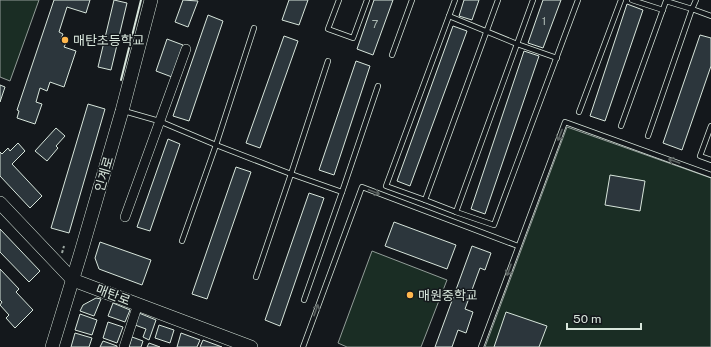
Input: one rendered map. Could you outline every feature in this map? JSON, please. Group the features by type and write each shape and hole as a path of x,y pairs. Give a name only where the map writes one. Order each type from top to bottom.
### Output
{"street":[{"name":"인계로","path":"52,347 122,111 151,0"},
{"path":"125,217 186,49"},
{"name":"매탄로","path":"0,203 73,280 251,347"},
{"path":"124,347 138,304"}],"lane":[{"path":"339,0 328,30 353,38 367,0"},
{"path":"392,55 412,0"},
{"path":"455,0 386,186 494,225 578,0"},
{"path":"425,200 498,0"},
{"path":"456,212 533,0"},
{"path":"579,112 621,0"},
{"path":"632,0 663,10"},
{"path":"648,136 696,0"},
{"path":"621,126 667,1 711,16"},
{"path":"449,16 517,44 557,58"},
{"path":"182,241 216,145 254,28"},
{"path":"256,277 328,61"},
{"path":"304,300 378,86"},
{"path":"122,111 160,121 216,145 342,192"},
{"path":"481,347 565,122 711,175"},
{"path":"711,126 700,156 711,160"},
{"path":"302,347 362,187 518,246"}],"green space":[{"path":"0,0 39,0 10,81 0,77"},
{"path":"567,127 711,178 711,347 485,347"},
{"path":"372,251 447,280 421,347 347,347 338,343"}],"building":[{"name":"매탄초등학교","path":"54,0 90,0 86,13 67,7 59,32 63,34 61,39 67,41 64,47 76,51 64,87 50,82 47,91 40,88 36,102 42,104 35,124 17,118 19,111 17,110"},
{"path":"114,0 127,3 111,70 98,67"},
{"path":"183,0 198,1 188,27 175,22"},
{"path":"289,0 308,0 299,25 282,20"},
{"path":"374,0 393,0 373,55 357,49"},
{"path":"464,0 479,0 472,20 459,16"},
{"path":"543,0 561,0 543,48 528,43"},
{"path":"627,4 643,10 605,121 590,116"},
{"path":"208,15 223,21 189,121 173,116"},
{"path":"453,26 467,31 410,186 397,181"},
{"path":"700,35 711,38 711,66 682,150 663,143"},
{"path":"284,36 298,41 260,148 246,143"},
{"path":"167,39 183,45 172,77 156,71"},
{"path":"524,51 539,56 485,214 471,209"},
{"path":"356,61 370,66 334,175 319,170"},
{"path":"0,85 5,87 0,102"},
{"path":"88,104 105,109 69,233 51,228"},
{"path":"56,128 65,136 56,146 58,148 47,161 35,151"},
{"path":"168,139 180,144 150,231 137,227"},
{"path":"18,143 25,151 12,164 42,196 30,208 0,176 0,152 2,154 8,148 10,151"},
{"path":"236,167 251,172 207,299 192,294"},
{"path":"610,175 645,181 640,211 605,205"},
{"path":"309,193 324,198 280,326 265,320"},
{"path":"394,222 456,245 447,269 385,246"},
{"path":"0,229 40,271 29,282 0,252"},
{"path":"100,242 151,260 142,285 99,269 95,258"},
{"path":"472,246 491,253 485,270 480,268 465,309 473,312 466,333 458,330 452,347 435,347"},
{"path":"0,269 19,289 16,292 33,310 15,328 6,318 9,315 0,305 2,302 0,300"},
{"path":"96,298 101,299 94,316 80,311 83,305"},
{"path":"113,303 130,310 125,322 108,316"},
{"path":"506,312 547,326 539,347 494,347"},
{"path":"139,313 156,320 149,340 143,337 146,329 135,325"},
{"path":"80,314 97,320 92,335 75,330"},
{"path":"108,322 123,327 117,343 103,338"},
{"path":"159,325 174,330 170,343 155,338"},
{"path":"75,333 92,338 89,347 71,347"},
{"path":"181,333 200,340 197,347 177,347"},
{"path":"132,337 143,341 141,347 129,347"},
{"path":"203,340 222,347 200,347"},
{"path":"103,341 117,346 117,347 100,347"},
{"path":"149,343 160,347 147,347"}],"wall":[{"path":"121,80 141,0"}],"place":[{"name":"매탄초등학교","path":"65,40"},
{"name":"매원중학교","path":"410,295"}]}
